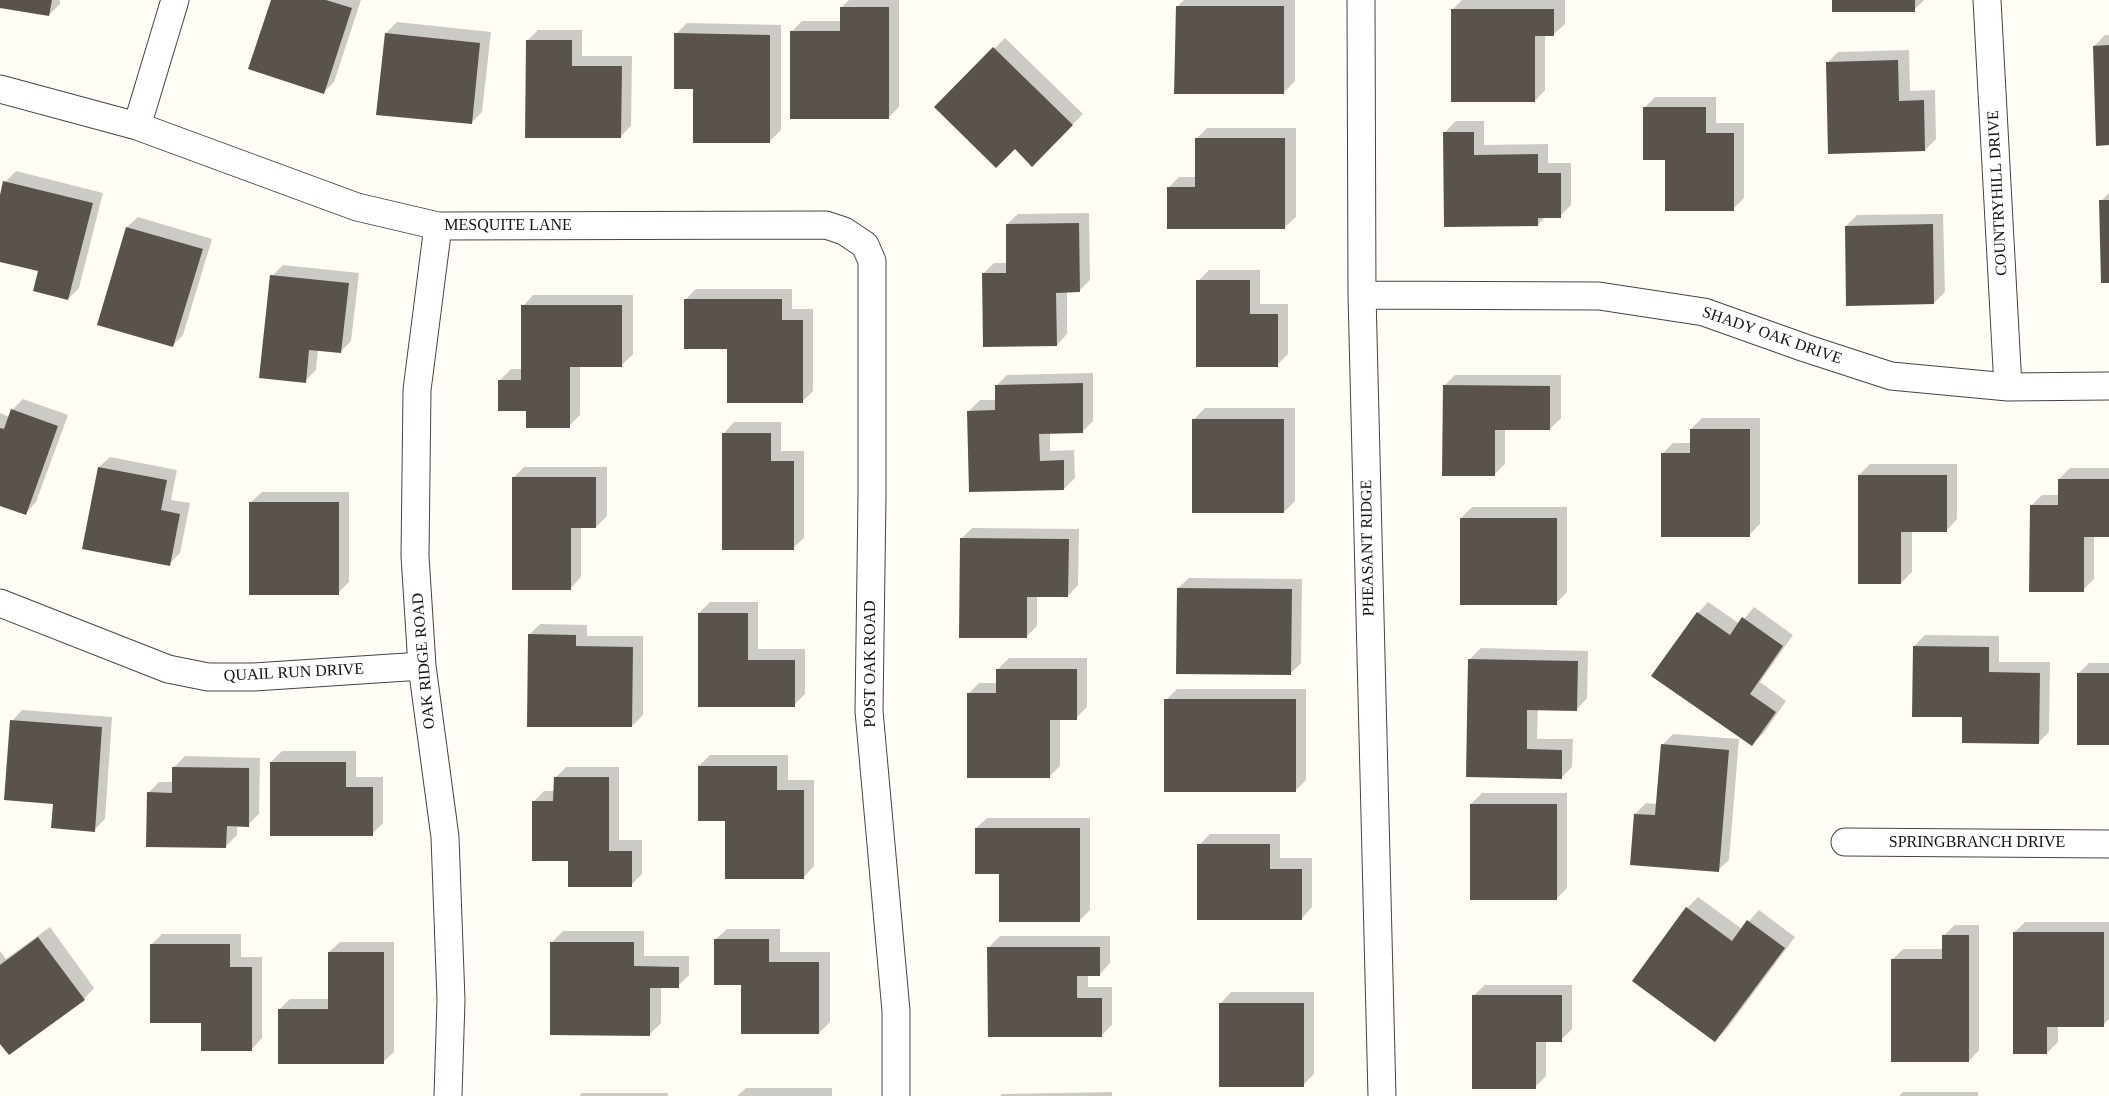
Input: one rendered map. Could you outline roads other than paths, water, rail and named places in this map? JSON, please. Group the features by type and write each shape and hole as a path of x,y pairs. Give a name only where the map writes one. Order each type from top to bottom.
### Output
{"street":[{"path":"137,126 175,0"},
{"name":"PHEASANT RIDGE","path":"1361,0 1362,295 1382,1096"},
{"name":"COUNTRYHILL DRIVE","path":"1988,0 2008,387"},
{"name":"MESQUITE LANE","path":"0,89 137,126 357,207 438,226 826,225 855,237"},
{"name":"OAK RIDGE ROAD","path":"438,226 417,390 416,556 422,666 445,837 451,1000 448,1096"},
{"name":"POST OAK ROAD","path":"855,237 865,245 872,261 869,711 896,1011 896,1096"},
{"name":"SHADY OAK DRIVE","path":"1362,295 1599,296 1704,312 1891,376 2008,387 2109,386"},
{"name":"QUAIL RUN DRIVE","path":"0,603 168,669 208,677 254,677 422,666"},
{"name":"SPRINGBRANCH DRIVE","path":"1845,842 2109,844"}]}
